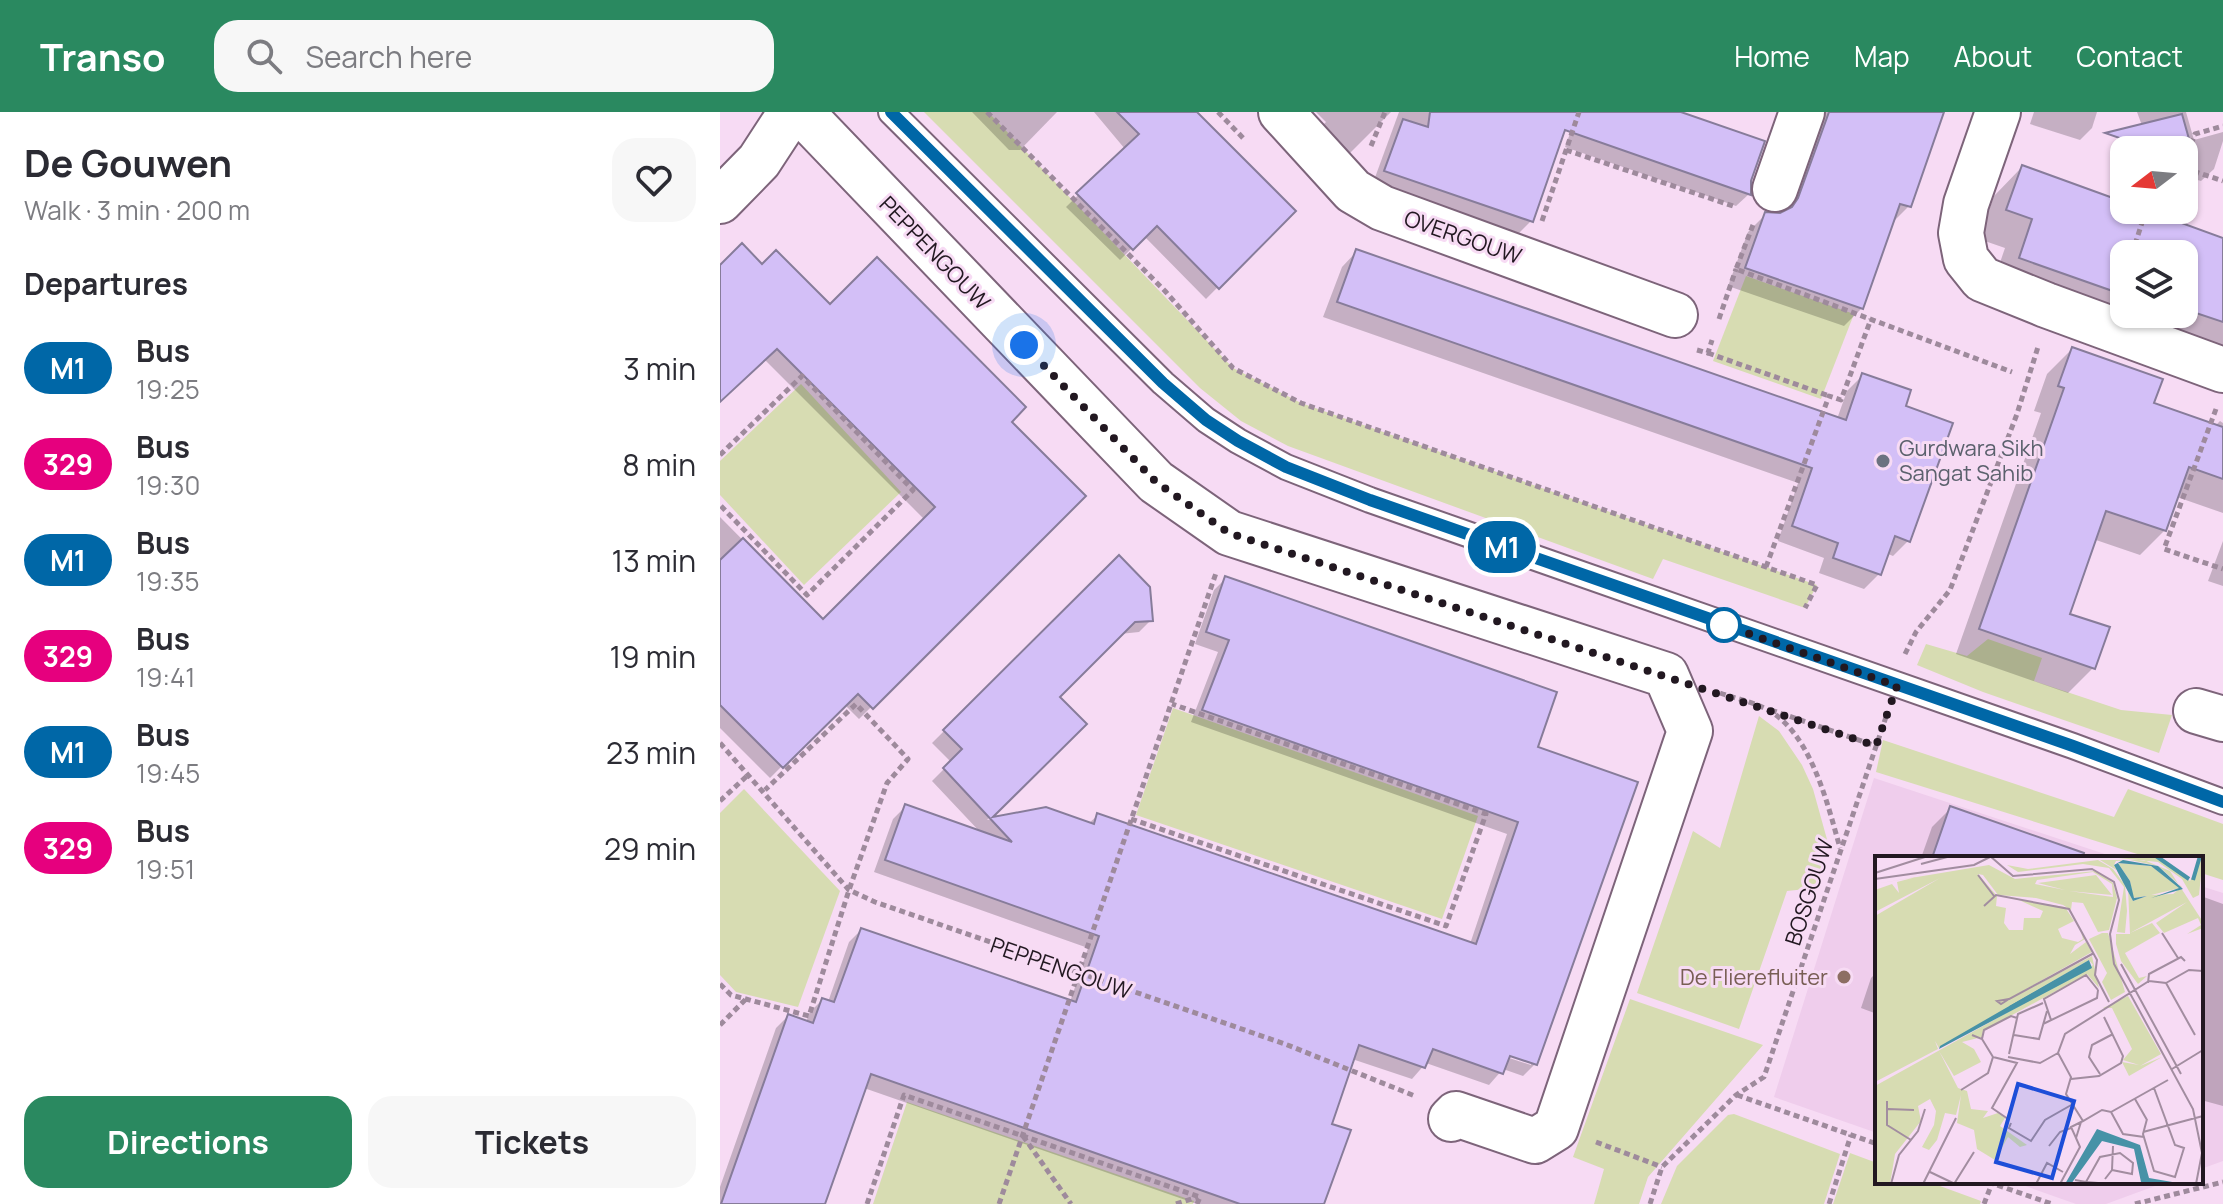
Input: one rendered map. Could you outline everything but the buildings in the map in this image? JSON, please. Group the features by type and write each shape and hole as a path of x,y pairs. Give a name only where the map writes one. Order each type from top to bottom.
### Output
{"street":[{"path":"720,201 759,161 791,112"},
{"name":"PEPPENGOUW","path":"801,112 1156,482 1229,533 1666,675"},
{"name":"OVERGOUW","path":"1281,112 1353,191 1382,208 1675,315"},
{"path":"1758,204 1802,112"},
{"path":"1998,112 1966,204 1961,233 1966,259 1982,279 2046,305 2220,387"},
{"path":"1454,1116 1535,1141 1556,1128 1690,731 1666,675"}],"lane":[{"path":"891,112 1163,383 1206,420 1286,467 1370,500 2073,746 2223,802"}],"path":[{"path":"987,112 1165,291 1233,368 1301,403 1817,585 1805,608"},
{"path":"1528,260 1579,112"},
{"path":"2194,136 2223,126"},
{"path":"1566,150 1758,204 1736,269 2012,372"},
{"path":"2198,171 2223,181"},
{"name":"BOSGOUW","path":"1650,1204 1662,1167 1736,1095 1764,1077 1897,686 1902,660 1916,632 1950,590 2017,414 2041,335 2046,305"},
{"path":"1708,353 1841,400 1871,319"},
{"path":"720,455 802,376 913,490 807,595 720,505"},
{"path":"2220,387 2164,549 2223,569"},
{"path":"1766,567 1829,396"},
{"path":"999,1204 1229,533"},
{"path":"1666,675 1876,746"},
{"path":"720,984 731,995 809,1016 887,783 908,759 856,704 765,791"},
{"path":"1131,819 1446,926 1486,814 1172,704"},
{"path":"1764,707 1783,721 1812,762 1840,848"},
{"name":"PEPPENGOUW","path":"720,743 849,890 1077,974 1285,1044 1454,1116"},
{"path":"720,801 749,774"},
{"path":"720,1025 746,999"},
{"path":"867,1204 904,1095 1200,1197"},
{"path":"1736,1095 1875,1143"},
{"path":"1556,1128 1662,1167"},
{"path":"1022,1135 1071,1204"},
{"path":"1829,1204 1851,1135"},
{"path":"2135,1204 2223,1182"},
{"path":"1984,1204 1990,1184"},
{"path":"1993,1184 2052,1204"},
{"path":"1176,1204 1200,1197"},
{"path":"1197,1204 1200,1197"}],"shaded area":[{"name":"De Flierefluiter","path":"1874,778 2111,856 1875,856 1875,1132 1774,1097"},
{"path":"2203,887 2223,893 2223,1161 2203,1168"},
{"path":"2020,1184 2161,1184 2106,1204 2076,1204"}],"green space":[{"path":"924,112 988,112 1233,368 1301,403 1817,585 1805,608 1663,559 1653,579 1288,446 1241,421 1200,388"},
{"path":"1746,276 1854,314 1821,399 1713,361"},
{"path":"801,384 901,492 804,585 720,495 720,461"},
{"path":"1988,639 2042,658 2034,681 2121,710 2172,715 2159,753 1983,692 1917,665 1926,644 1967,656"},
{"path":"1173,708 1478,816 1442,919 1136,815"},
{"path":"1759,716 1779,731 1802,765 1813,789 1828,843 1815,888 1787,891 1739,1029 1637,993 1693,831 1720,848"},
{"path":"1883,740 2114,817 2128,789 2223,824 2223,880 2203,874 2203,856 2144,856 1876,772"},
{"path":"744,789 840,891 798,1007 736,992 720,975 720,813"},
{"path":"1630,999 1763,1045 1648,1177 1639,1204 1594,1204 1604,1169 1573,1157"},
{"path":"907,1102 1194,1201 1193,1204 873,1204"},
{"path":"1734,1114 1840,1154 1824,1204 1661,1204 1677,1166 1728,1115"},
{"path":"1850,1153 1875,1162 1875,1184 1934,1184 1981,1201 1980,1204 1833,1204"}],"bus line":[{"name":"M1","path":"891,112 1163,383 1206,420 1286,467 1370,500 2073,746 2223,802"}],"place":[{"name":"Gurdwara Sikh Sangat Sahib","path":"1883,461"},
{"name":"De Flierefluiter","path":"1844,977"}],"route":[{"path":"1024,345 1156,482 1229,533 1876,746 1897,686 1724,625"}]}
